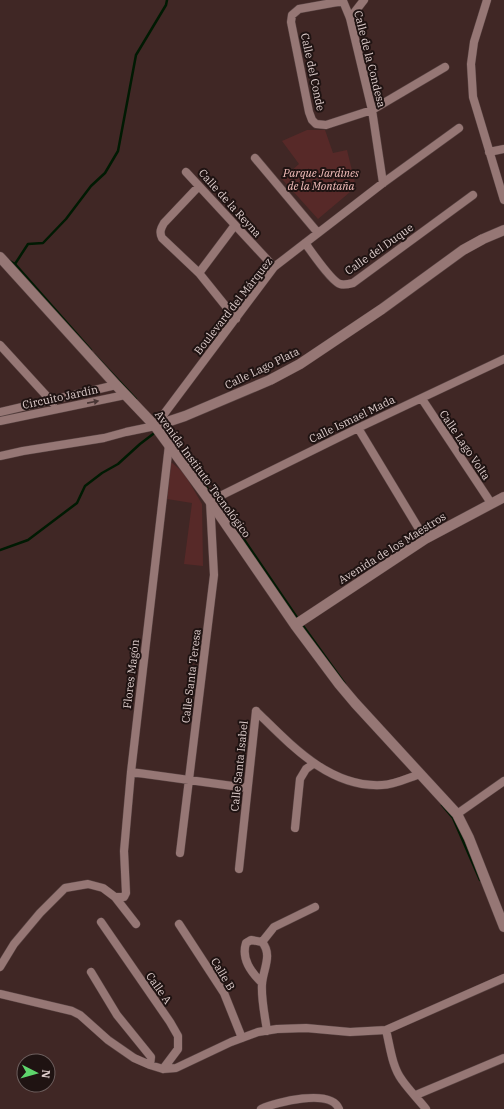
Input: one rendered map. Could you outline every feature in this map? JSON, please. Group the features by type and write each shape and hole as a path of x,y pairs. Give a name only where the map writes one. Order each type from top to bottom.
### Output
{"street":[{"path":"350,18 364,0"},
{"path":"487,0 474,42 471,64 473,97 504,200"},
{"name":"Calle de la Condesa","path":"291,22 294,11 343,1 350,18 372,110 383,183"},
{"name":"Calle del Conde","path":"291,22 309,112 312,120 316,124 326,125 372,110 445,67"},
{"name":"Boulevard del Márquez","path":"155,426 274,267 383,183 459,128"},
{"path":"489,152 504,149"},
{"path":"255,158 318,233"},
{"name":"Calle de la Reyna","path":"186,172 274,267"},
{"path":"199,186 161,228 160,232 162,238 199,273 236,319"},
{"name":"Calle del Duque","path":"305,243 333,279 339,284 353,283 473,195"},
{"path":"199,273 235,225"},
{"name":"Calle Lago Plata","path":"0,456 104,438 155,426 185,416 270,380 300,364 382,310 442,264 463,250 504,230"},
{"name":"Avenida Instituto Tecnológico","path":"0,257 155,426 210,501 295,625 355,703 457,814 478,860 504,927"},
{"path":"0,345 52,401 57,409"},
{"name":"Calle Ismael Mada","path":"210,501 358,428 504,359"},
{"name":"Circuito Jardín","path":"0,412 116,385"},
{"name":"Circuito Jardín","path":"0,421 125,395"},
{"name":"Calle Lago Volta","path":"422,398 491,503"},
{"path":"358,428 425,539"},
{"name":"Flores Magón","path":"116,897 124,897 126,893 124,851 131,772 169,445"},
{"name":"Avenida de los Maestros","path":"295,625 425,539 504,497"},
{"name":"Calle Santa Teresa","path":"180,853 214,575 210,501"},
{"name":"Calle Santa Isabel","path":"239,869 256,711 289,744 313,764 342,778 362,784 382,785 420,774"},
{"path":"295,828 300,779 306,769 313,764"},
{"path":"131,772 247,788"},
{"path":"457,814 504,781"},
{"path":"0,967 14,944 40,913 65,888 88,884 103,888 116,897 136,924"},
{"path":"262,942 274,927 314,907"},
{"name":"Calle A","path":"101,922 170,1022 178,1036 178,1050 163,1069"},
{"name":"Calle B","path":"179,924 224,993 242,1038"},
{"path":"262,983 252,973 246,961 244,949 246,943 251,940 262,942 266,946 267,962 262,983 263,1008 267,1031"},
{"path":"91,972 117,1015 151,1057 150,1065"},
{"path":"0,994 72,1011 80,1015 108,1040 134,1058 163,1069 176,1068 231,1042 258,1032 306,1028 350,1032 386,1030 504,978"},
{"path":"386,1030 394,1064 401,1080 416,1095 426,1109"},
{"path":"416,1095 504,1058"},
{"path":"260,1109 289,1101 316,1097 329,1100 338,1105 339,1109"}],"green space":[{"name":"Parque Jardines de la Montaña","path":"307,130 325,130 333,153 347,150 356,187 318,219 282,179 299,164 282,141"},
{"path":"171,462 184,473 202,504 203,566 184,564 192,503 167,499"}],"waterway":[{"path":"15,264 28,244 43,243 66,219 91,186 105,173 118,151 136,55 166,5 167,0"},
{"path":"8,260 15,264 91,350"},
{"path":"94,354 136,399"},
{"path":"161,426 226,513 298,619"},
{"path":"0,550 28,540 77,503 85,486 102,473 118,464 157,431"},
{"path":"301,623 345,684"},
{"path":"442,805 453,818 480,880"}]}
